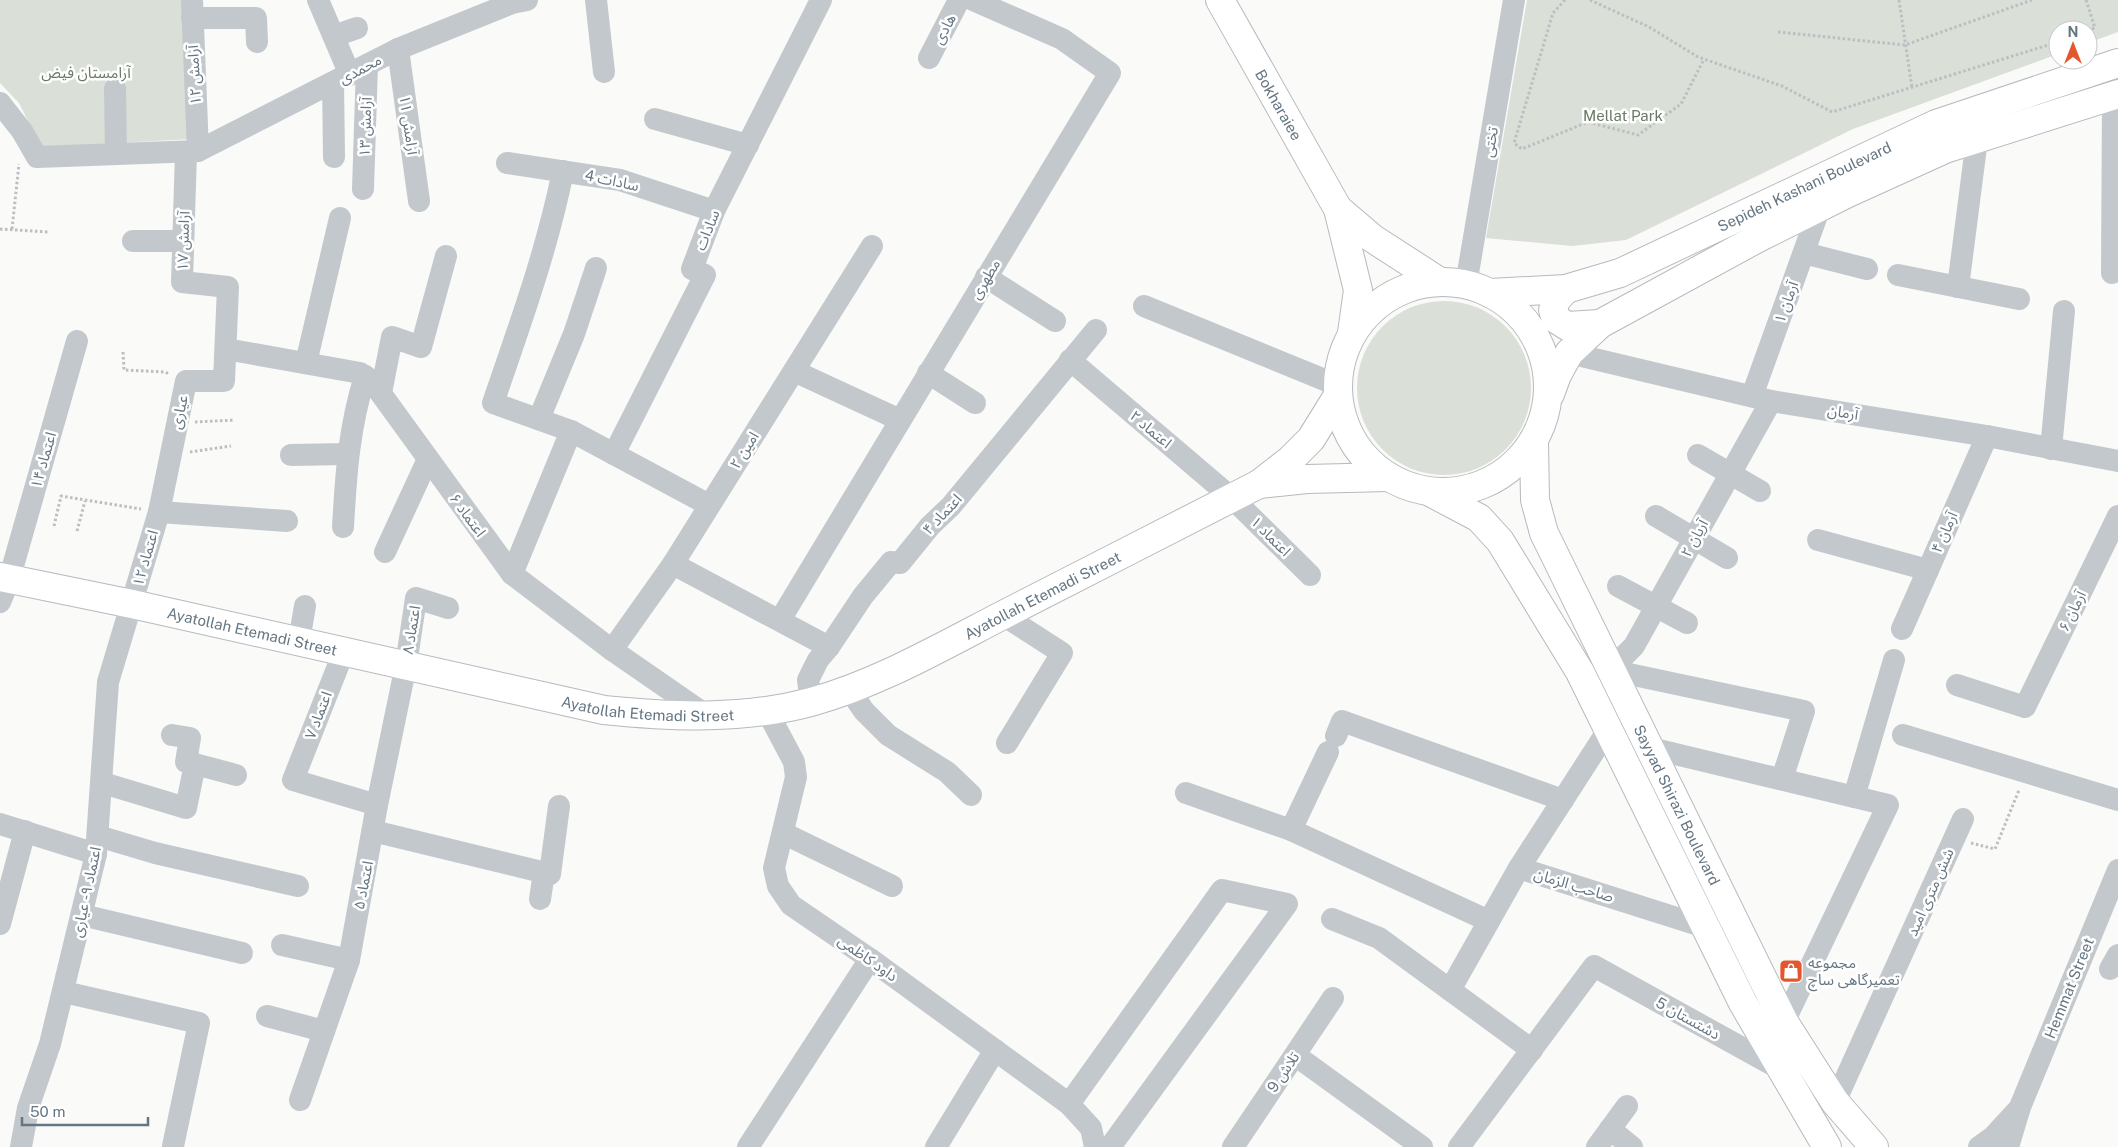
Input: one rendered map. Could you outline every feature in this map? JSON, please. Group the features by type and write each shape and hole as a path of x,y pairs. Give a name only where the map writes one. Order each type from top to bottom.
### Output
{"main road":[{"name":"Bokharaiee","path":"1220,0 1338,209 1358,290 1352,333"},
{"name":"Sepideh Kashani Boulevard","path":"1352,333 1369,312 1390,296 1414,286 1566,289 1620,273 1936,124 2118,63"},
{"name":"Sepideh Kashani Boulevard","path":"1548,398 1557,375 1569,353 1600,324 1758,238 1945,149 2115,95"},
{"name":"Bokharaiee","path":"1338,209 1372,238 1404,261 1465,286 1516,311 1536,336 1546,366 1548,398"},
{"path":"1566,289 1556,300 1553,310 1556,319 1566,326 1600,324"},
{"path":"1352,333 1341,358 1337,391 1345,428 1363,456 1388,478 1408,487 1430,492 1454,492 1478,487 1500,476 1519,461 1534,442 1543,421 1548,398"},
{"path":"1259,484 1290,460 1311,438 1337,391"},
{"name":"Sayyad Shirazi Boulevard","path":"1534,442 1535,500 1538,518 1610,670 1784,1022 1836,1102 1874,1147"},
{"path":"1259,484 1307,479 1388,478"},
{"name":"Ayatollah Etemadi Street","path":"3,586 132,604 604,710 656,715 709,717 767,711 810,702 887,674 1259,484"},
{"name":"Sayyad Shirazi Boulevard","path":"1430,492 1479,518 1500,541 1580,672 1644,798 1743,1003 1822,1144"}],"street":[{"path":"318,0 350,74 334,157"},
{"path":"596,0 604,72"},
{"name":"سادات","path":"614,454 705,275 692,269 714,211 821,0"},
{"name":"هادی","path":"929,58 960,0"},
{"name":"مطهری","path":"780,620 1110,73 1062,39 972,0"},
{"name":"تختی","path":"1465,286 1514,0"},
{"name":"محمدی","path":"192,151 398,49 517,1"},
{"path":"192,9 256,18 257,42"},
{"name":"آرامش ۱۲","path":"192,9 192,151"},
{"path":"334,36 357,28"},
{"name":"آرامش ۱۱","path":"398,49 419,201"},
{"name":"آرامش ۱۳","path":"350,74 363,188"},
{"path":"115,89 116,154"},
{"path":"2112,272 2115,235 2115,95"},
{"path":"0,103 22,131 37,157 192,151"},
{"path":"655,118 748,145"},
{"path":"1958,287 1977,139"},
{"name":"آرامش ۱۷","path":"192,151 183,241 182,282 228,286 226,349"},
{"name":"سادات 4","path":"506,163 620,180 714,211"},
{"path":"563,171 555,210 540,262 493,403 571,431 709,505"},
{"name":"آرمان ۱","path":"1761,398 1804,253 1820,207"},
{"path":"306,363 340,218"},
{"path":"133,242 183,241"},
{"name":"امین ۲","path":"612,650 673,564 872,246"},
{"path":"1804,253 1867,269"},
{"path":"381,393 392,338 421,347 446,256"},
{"path":"538,419 574,334 596,268"},
{"path":"1898,275 2019,299"},
{"path":"986,277 1055,321"},
{"path":"1144,306 1337,391"},
{"path":"2051,449 2064,311"},
{"name":"اعتماد ۴","path":"810,702 808,680 818,660 880,575 891,562 900,563 930,526 951,506 1096,330"},
{"name":"اعتماد ۱۴","path":"3,586 77,340"},
{"path":"226,349 360,373 365,376 357,403 348,454 343,527"},
{"name":"عیاری","path":"158,512 186,381 224,381 226,349"},
{"name":"آرمان","path":"1569,353 1761,398 1987,436 2118,461"},
{"name":"اعتماد ۲","path":"1070,360 1232,498"},
{"path":"794,370 900,420"},
{"path":"928,373 975,403"},
{"name":"اعتماد ۶","path":"365,376 371,380 381,393 512,574 612,650 709,717"},
{"name":"آریان ۲","path":"1610,670 1634,646 1694,538 1730,473 1761,398"},
{"path":"512,574 571,431"},
{"name":"آرمان ۴","path":"1902,629 1987,436"},
{"path":"291,455 348,454"},
{"path":"1698,455 1760,491"},
{"path":"386,552 428,459"},
{"name":"اعتماد ۱","path":"1232,498 1310,575"},
{"path":"158,512 287,521"},
{"name":"اعتماد ۱۲","path":"132,604 158,512"},
{"path":"1656,516 1726,558"},
{"name":"آرمان ۶","path":"1958,685 2025,707 2118,516"},
{"path":"1818,540 1928,570"},
{"path":"673,564 829,647"},
{"path":"1618,586 1687,623"},
{"name":"اعتماد ۸","path":"406,665 416,598 448,608"},
{"name":"اعتماد ۹ - عیاری","path":"21,1147 28,1108 50,1044 64,992 97,845 108,682 132,604"},
{"path":"299,641 306,606"},
{"path":"1003,615 1062,653 1007,743"},
{"name":"اعتماد ۷","path":"344,651 293,780 377,805"},
{"path":"1854,797 1894,660"},
{"name":"اعتماد ۵","path":"300,1100 349,960 377,805 406,665"},
{"path":"1610,670 1804,711 1782,779"},
{"path":"849,689 864,711 888,735 947,772 971,795"},
{"name":"داود کاظمی","path":"767,711 794,762 796,777 774,868 778,886 791,905 870,959 1069,1104 1091,1128 1095,1147"},
{"path":"1291,830 1342,721 1563,800"},
{"path":"1519,868 1608,730"},
{"path":"172,735 190,738 186,762 236,775"},
{"path":"1903,735 2118,800"},
{"path":"1650,748 1888,805 1784,1022"},
{"path":"102,783 186,808 195,764"},
{"path":"1186,793 1291,830 1489,921"},
{"path":"540,899 547,874 559,806"},
{"path":"0,824 25,831 97,845 173,857 298,886"},
{"name":"شش متری امید","path":"1836,1102 1958,829"},
{"path":"0,924 25,831"},
{"path":"373,831 547,874"},
{"path":"782,833 892,886"},
{"name":"صاحب الزمان","path":"1450,990 1519,868 1705,926"},
{"name":"Hemmat Street","path":"2020,1107 2118,870"},
{"path":"1069,1104 1222,890 1287,904 1110,1147"},
{"path":"82,915 242,953"},
{"path":"1332,919 1380,938 1532,1050 1459,1147"},
{"path":"282,945 349,960"},
{"path":"748,1147 870,959"},
{"name":"دشتستان 5","path":"1532,1050 1594,966 1782,1070"},
{"path":"64,992 199,1023 173,1146"},
{"name":"تلاش 9","path":"1233,1147 1332,998"},
{"path":"266,1016 324,1031"},
{"path":"936,1147 996,1050"},
{"path":"1294,1055 1422,1147"},
{"path":"1627,1106 1603,1138 1632,1147"},
{"path":"1980,1147 2020,1107"},
{"path":"2008,1147 2020,1107"}],"path":[{"path":"1565,0 1553,13 1514,143 1522,149 1588,122 1638,135 1681,104 1704,60"},
{"path":"1590,0 1649,27 1704,60 1782,86 1832,112 2048,45"},
{"path":"1899,0 1912,88"},
{"path":"1778,32 1905,46 2032,0"},
{"path":"2086,0 2092,20"},
{"path":"12,229 22,131"},
{"path":"0,229 49,232"},
{"path":"123,352 124,370 165,372 186,381"},
{"path":"177,423 235,420"},
{"path":"170,455 231,446"},
{"path":"54,526 61,496 158,512"},
{"path":"77,531 85,501"},
{"path":"1958,829 1995,849 2025,772"}],"green space":[{"name":"آرامستان فیض","path":"0,0 186,0 193,139 41,147 19,103 0,83"},
{"name":"Mellat Park","path":"1527,0 2118,0 2118,32 2098,39 2098,20 2048,20 2048,58 1853,129 1626,240 1572,246 1486,238"},
{"path":"1444,301 1461,303 1477,308 1499,321 1511,333 1527,363 1531,388 1529,405 1524,421 1511,443 1499,455 1469,471 1444,475 1427,473 1411,468 1389,455 1377,443 1361,413 1357,388 1359,371 1364,355 1377,333 1389,321 1419,305"}],"place":[{"name":"مجموعه تعمیرگاهی ساچ","path":"1791,971"}]}
